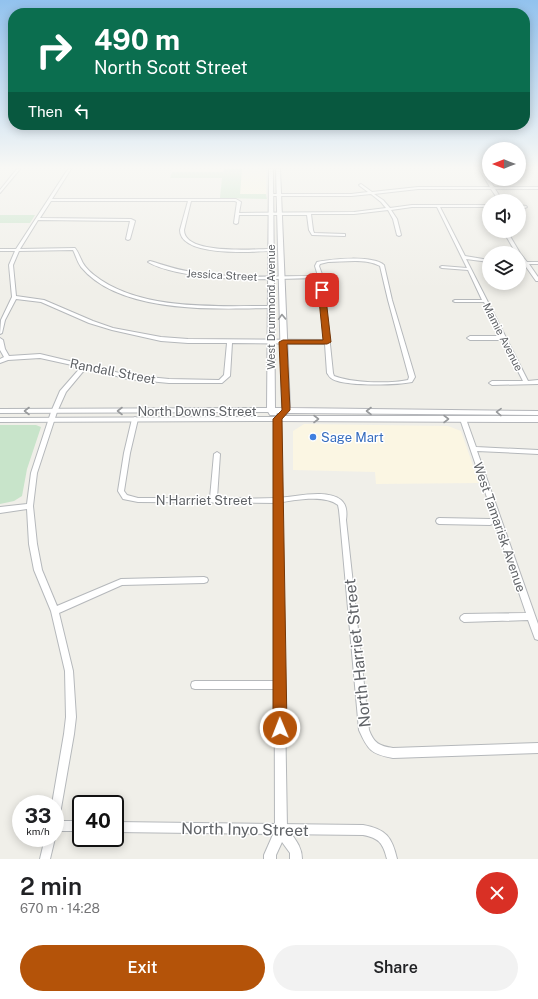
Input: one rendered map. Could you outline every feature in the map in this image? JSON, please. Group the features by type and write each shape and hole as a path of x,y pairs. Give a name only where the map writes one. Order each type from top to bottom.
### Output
{"main road":[{"name":"West Drummond Avenue","path":"271,209 271,410"},
{"path":"280,209 280,214"},
{"name":"West Drummond Avenue","path":"280,214 286,410"},
{"path":"271,410 277,419 286,410"},
{"name":"North Downs Street","path":"271,410 538,412"},
{"name":"North Downs Street","path":"277,419 538,420"}],"street":[{"path":"0,333 3,320 14,297 11,265 17,250 44,209"},
{"path":"188,209 182,231 184,238 194,245 211,249 270,250"},
{"path":"236,223 238,209"},
{"path":"238,214 309,214 366,212 388,209"},
{"path":"389,209 395,219 399,235"},
{"name":"Mamie Avenue","path":"440,209 484,301 526,382"},
{"path":"309,214 313,234 344,235"},
{"path":"37,219 129,220 133,221 133,225 128,239"},
{"path":"0,250 66,248 75,250 79,262 95,277 119,290 138,297 186,306 271,307"},
{"path":"464,258 482,260"},
{"path":"328,261 376,262 382,265 412,379 405,383 344,382 334,379 330,373 327,342 321,277 317,266 318,263 328,261"},
{"name":"Jessica Street","path":"150,262 172,270 218,277 321,277"},
{"path":"527,263 538,263"},
{"path":"527,263 538,280"},
{"path":"442,267 469,269"},
{"path":"14,297 42,301 91,322 136,334 188,341 327,342"},
{"path":"455,301 484,301"},
{"path":"470,338 503,338"},
{"path":"0,340 2,350 7,358"},
{"name":"Randall Street","path":"0,361 7,358 27,356 47,357 128,377 212,383 220,382 226,378 230,342"},
{"path":"58,795 71,717 69,671 55,611 38,570 33,544 30,506 34,473 52,416 63,391 84,367"},
{"path":"492,382 538,382"},
{"name":"North Downs Street","path":"0,420 52,416 271,410"},
{"name":"North Downs Street","path":"0,411 52,416 135,419 277,419"},
{"name":"N Harriet Street","path":"135,419 127,453 121,491 125,497 132,499 277,501"},
{"path":"270,859 270,855 281,830 277,419"},
{"name":"West Tamarisk Avenue","path":"463,419 538,636"},
{"path":"473,449 538,452"},
{"path":"213,500 217,454"},
{"name":"North Harriet Street","path":"277,501 294,497 330,498 339,502 343,509 364,730 369,744 379,751 393,753 538,748"},
{"path":"0,510 30,506"},
{"path":"439,521 490,522 497,520"},
{"path":"55,611 121,582 204,580"},
{"path":"464,618 531,616"},
{"path":"194,685 279,685"},
{"name":"North Inyo Street","path":"124,827 363,830 375,832 383,837 388,844 392,859"},
{"path":"281,830 296,851 296,859"},
{"path":"45,859 48,847"}],"shaded area":[{"path":"304,424 448,426 461,431 479,483 376,484 375,472 293,470 293,431"}],"green space":[{"path":"0,215 35,215 30,223 0,223"},
{"path":"0,425 36,425 41,427 27,469 22,496 14,501 0,504"}],"place":[{"name":"Sage Mart","path":"313,437"}],"route":[{"path":"280,728 277,419 286,410 283,342 327,342 322,290"}]}
